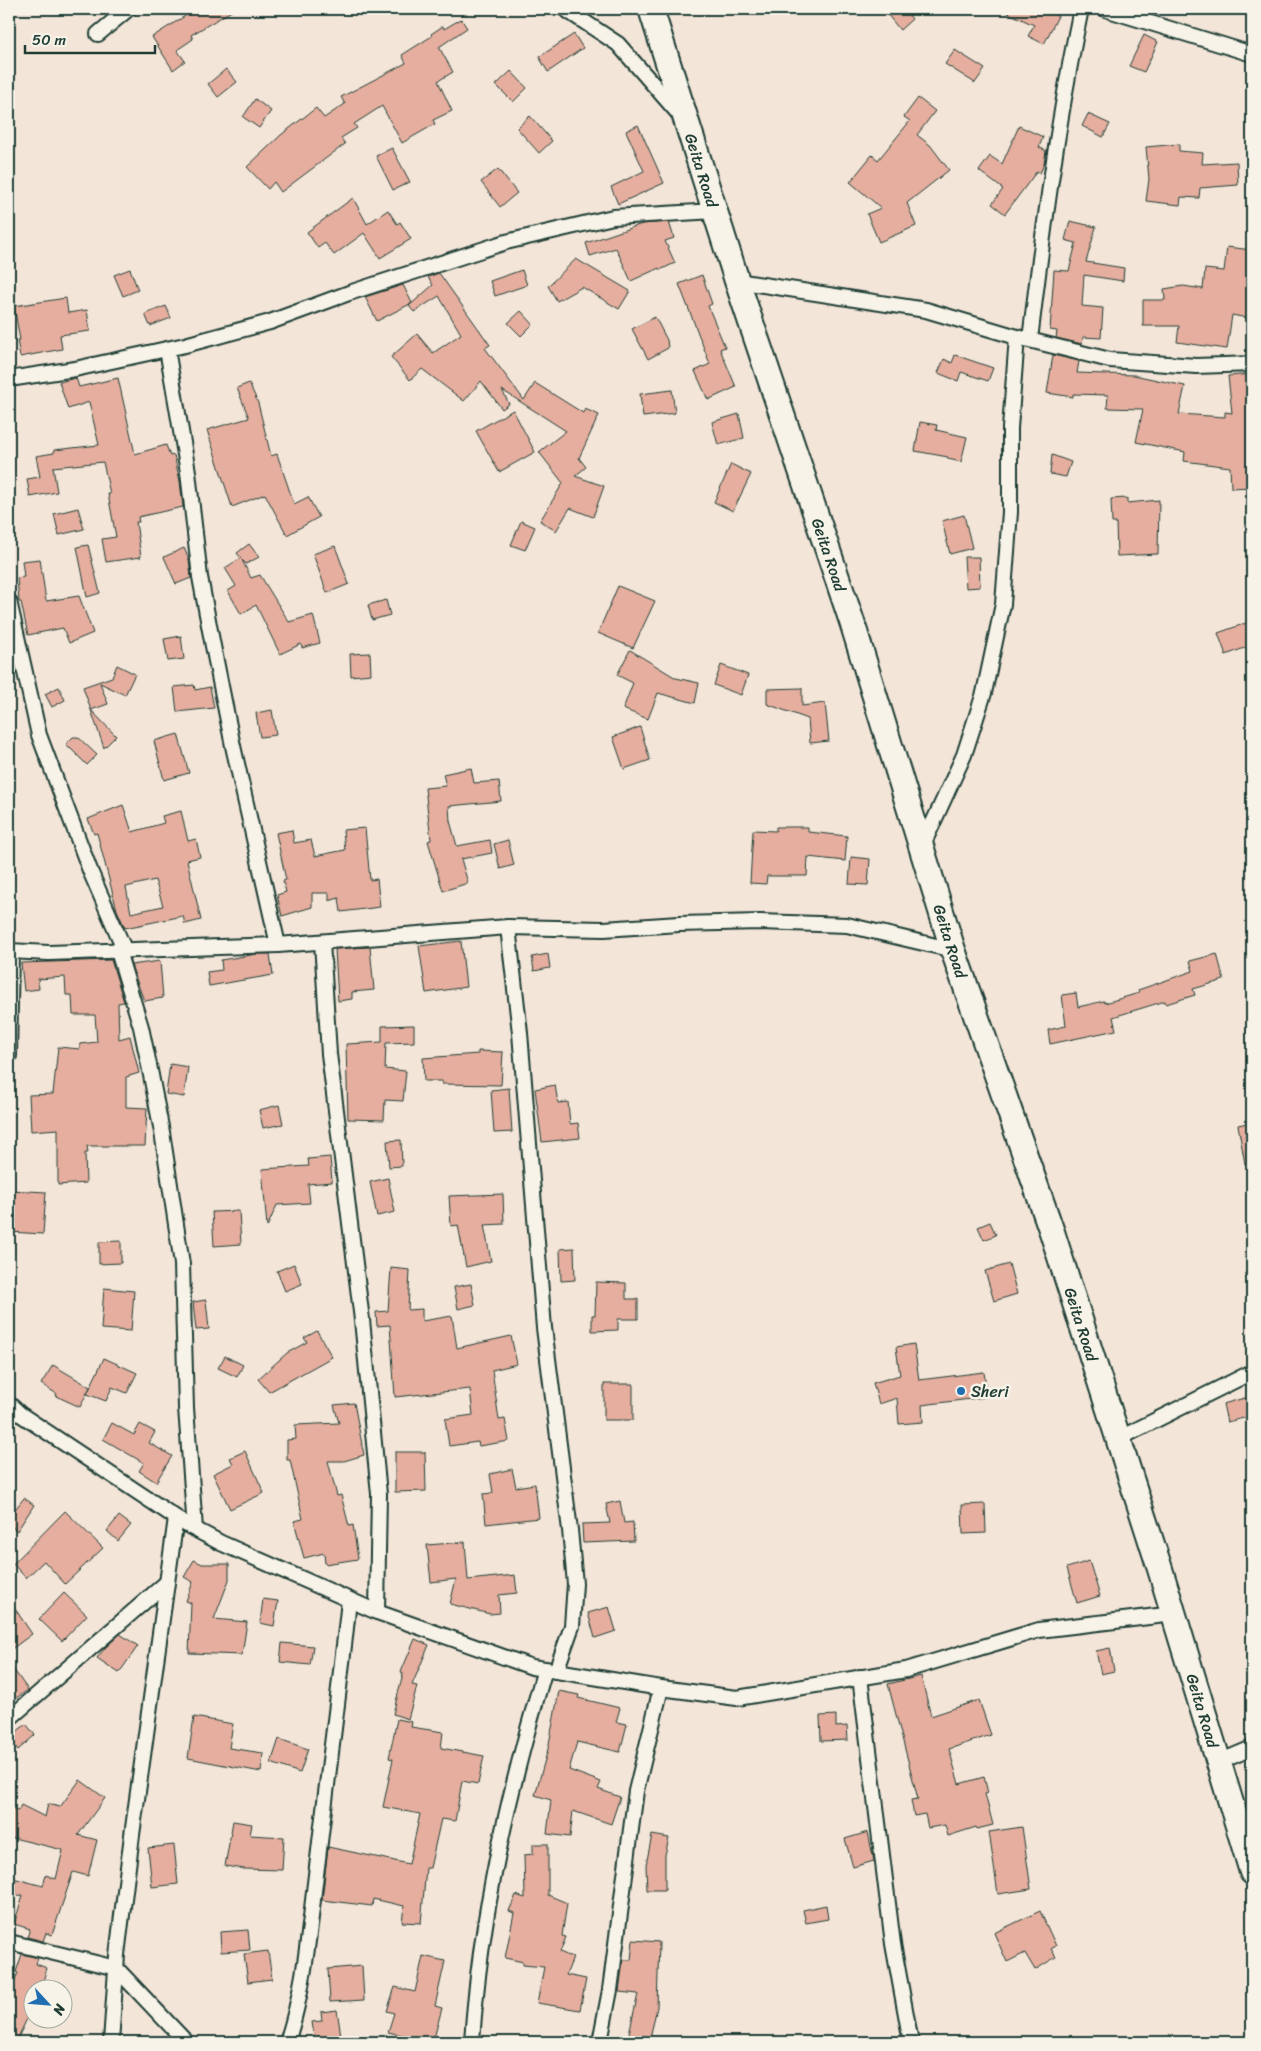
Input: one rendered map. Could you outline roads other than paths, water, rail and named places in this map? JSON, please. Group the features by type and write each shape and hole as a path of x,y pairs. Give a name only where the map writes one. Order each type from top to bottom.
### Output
{"highway":[{"name":"Geita Road","path":"651,9 737,281 852,622 952,950 1052,1232 1174,1614 1252,1872"}],"street":[{"path":"98,34 128,9"},
{"path":"565,9 618,44 688,123"},
{"path":"921,848 964,755 982,702 1002,604 1010,512 1010,428 1065,85 1081,9"},
{"path":"1106,9 1252,54"},
{"path":"9,379 75,369 167,349 270,322 349,293 506,242 613,217 715,211"},
{"path":"737,281 926,310 1024,339 1110,360 1196,366 1252,364"},
{"path":"167,349 188,472 200,577 232,746 278,945"},
{"path":"9,601 39,735 122,951 149,1065 162,1132 182,1264 186,1408 195,1530"},
{"path":"9,1056 10,951 49,953 278,945 508,928 604,929 679,924 760,922 847,924 952,950"},
{"path":"472,2042 476,1979 501,1838 526,1731 551,1670 572,1626 575,1584 570,1530 544,1328 520,1033 508,928"},
{"path":"322,942 329,1054 362,1320 379,1494 377,1612"},
{"path":"1118,1439 1252,1372"},
{"path":"9,1404 20,1414 195,1530 260,1562 377,1612 532,1667 737,1698 906,1670 1039,1630 1174,1614"},
{"path":"111,2042 116,1968 176,1518"},
{"path":"9,1719 166,1582"},
{"path":"287,2042 293,2025 309,1930 341,1682 349,1600"},
{"path":"860,1677 893,1944 911,2042"},
{"path":"600,2042 610,1990 636,1791 661,1688"},
{"path":"1218,1762 1252,1748"},
{"path":"9,1942 116,1968 186,2042"}],"place":[{"name":"Sheri","path":"961,1391"}]}
